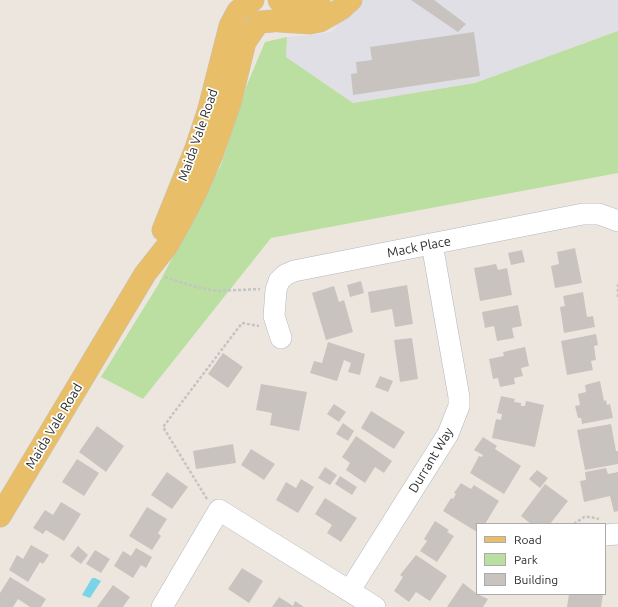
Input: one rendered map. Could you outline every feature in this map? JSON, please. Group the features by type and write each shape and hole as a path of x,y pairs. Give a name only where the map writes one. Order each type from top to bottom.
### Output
{"main road":[{"name":"Maida Vale Road","path":"0,516 145,274 167,246 196,192 230,103 245,42 260,22 279,8 319,0"},
{"name":"Maida Vale Road","path":"279,8 310,23 320,21 340,9 351,0"},
{"name":"Maida Vale Road","path":"145,274 196,148 208,112 230,26 234,17 246,3"}],"street":[{"path":"246,3 261,18 279,8"},
{"name":"Maida Vale Road","path":"245,42 246,3"},
{"name":"Mack Place","path":"278,330 274,305 276,290 279,281 285,275 294,271 583,214 599,214 618,221"},
{"name":"Durrant Way","path":"350,590 448,434 459,406 459,397 432,244"},
{"path":"162,607 219,510 350,590 375,607"},
{"path":"606,535 618,534"}],"path":[{"path":"618,284 618,299"},
{"path":"219,510 210,503 163,428 242,323 278,330"}],"shaded area":[{"path":"361,0 618,0 618,31 475,83 353,103 286,57 287,37 331,32"}],"green space":[{"path":"618,31 618,173 271,238 143,399 101,377 158,285 221,165 246,87 265,42 287,37 286,57 353,103 475,83"}],"water":[{"path":"92,578 101,581 90,598 82,595"}],"building":[{"path":"411,0 434,0 466,24 458,32"},
{"path":"474,32 480,76 353,95 351,74 357,73 356,62 372,60 370,47"},
{"path":"575,248 582,283 555,288 551,266 559,264 557,252"},
{"path":"522,250 525,262 511,265 508,253"},
{"path":"496,264 498,270 507,268 512,295 480,301 474,268"},
{"path":"361,281 364,293 350,297 347,285"},
{"path":"407,285 413,324 395,327 392,309 371,313 368,292"},
{"path":"334,286 339,302 344,300 353,332 326,340 312,293"},
{"path":"583,292 587,317 593,316 595,327 564,333 560,307 565,306 563,296"},
{"path":"518,305 522,326 512,328 514,338 497,341 494,326 485,328 482,312"},
{"path":"596,334 598,345 594,346 596,360 591,361 593,370 567,375 561,341"},
{"path":"412,338 418,379 400,382 394,340"},
{"path":"328,342 365,354 360,375 348,372 351,363 344,360 337,381 310,373 314,361 322,363"},
{"path":"525,347 529,366 521,368 523,376 514,378 515,384 500,387 498,378 493,379 489,359 504,356 503,352"},
{"path":"223,353 243,367 228,388 208,374"},
{"path":"380,376 393,381 388,392 375,387"},
{"path":"600,381 604,401 606,400 607,405 610,404 613,418 582,424 581,418 578,418 575,406 580,405 578,394 586,392 585,385"},
{"path":"261,384 307,392 299,431 270,425 272,413 256,410"},
{"path":"501,396 515,399 514,402 521,403 521,406 525,406 526,401 544,405 535,447 492,438 496,419 501,420 502,414 497,413"},
{"path":"334,404 346,412 339,422 327,414"},
{"path":"371,411 405,432 394,449 361,428"},
{"path":"343,423 354,431 348,441 336,434"},
{"path":"611,424 616,451 618,451 618,464 585,470 577,430"},
{"path":"97,426 124,446 106,472 79,452"},
{"path":"356,436 392,461 384,473 375,467 365,483 346,470 350,463 342,457"},
{"path":"483,437 497,446 495,449 521,466 504,494 470,473 479,456 482,457 483,455 474,450"},
{"path":"233,444 236,463 196,469 193,451"},
{"path":"251,449 275,464 264,480 241,465"},
{"path":"77,459 99,473 84,496 62,482"},
{"path":"325,467 337,475 330,485 318,478"},
{"path":"606,468 608,474 618,472 618,511 614,512 610,496 584,502 580,481 586,480 585,472"},
{"path":"537,470 548,478 540,488 529,479"},
{"path":"167,472 188,487 172,509 151,495"},
{"path":"340,476 357,487 352,495 335,484"},
{"path":"301,479 314,487 298,513 276,500 286,482 296,488"},
{"path":"461,483 471,489 474,485 499,501 486,523 476,523 476,531 443,511 451,498 453,499 456,494 454,493"},
{"path":"545,484 568,501 551,523 530,523 521,516"},
{"path":"325,498 357,518 341,542 327,533 332,525 315,514"},
{"path":"61,502 81,514 64,541 46,530 43,534 33,528 45,510 53,515"},
{"path":"147,507 167,519 158,533 161,536 152,550 129,536"},
{"path":"435,521 449,530 447,532 454,536 437,562 420,551 427,541 424,539"},
{"path":"31,545 49,555 43,564 40,562 28,582 9,570 17,555 23,559"},
{"path":"78,546 88,555 81,564 70,556"},
{"path":"136,548 152,557 146,568 141,565 133,578 114,566 123,551 131,556"},
{"path":"95,550 110,559 101,573 86,564"},
{"path":"416,555 447,576 430,601 416,592 409,602 394,591 403,577 400,575"},
{"path":"242,568 263,581 249,603 228,589"},
{"path":"10,577 46,599 41,607 30,607 18,599 13,607 0,607 0,593"},
{"path":"463,583 476,593 476,595 488,599 483,607 447,607"},
{"path":"113,585 130,597 123,607 97,607"},
{"path":"569,595 603,595 601,607 567,607"},
{"path":"279,597 293,606 295,601 304,607 272,607"}]}
